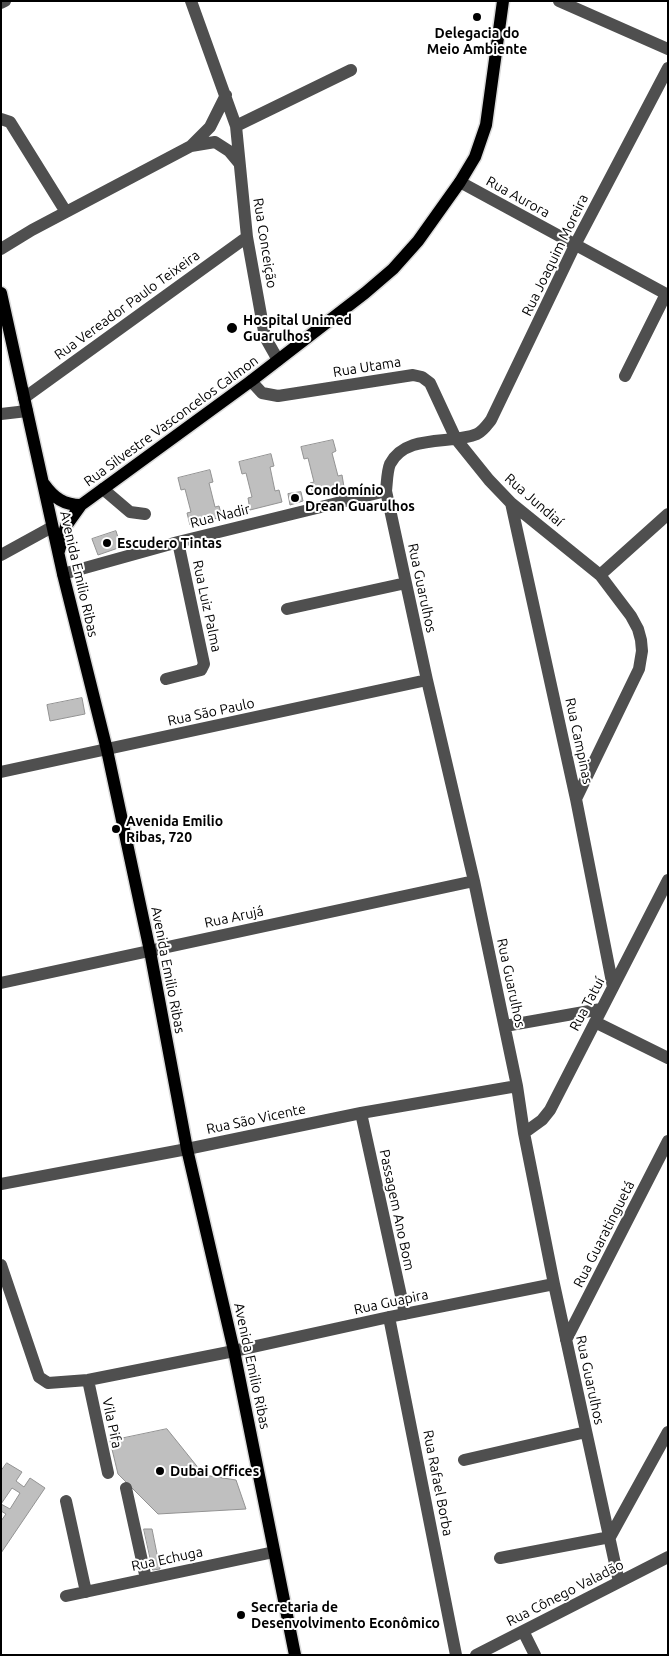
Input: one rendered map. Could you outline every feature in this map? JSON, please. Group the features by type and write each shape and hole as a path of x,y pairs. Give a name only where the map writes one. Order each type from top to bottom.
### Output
{"main road":[{"name":"Rua Silvestre Vasconcelos Calmon","path":"58,554 66,526 81,505 250,382 366,294 418,241 460,182 475,157 486,125 502,1"},
{"name":"Avenida Emilio Ribas","path":"1,293 5,321 58,554 107,750 150,951 188,1149 234,1351 295,1655"},
{"path":"42,482 58,500 65,504 81,505"}],"street":[{"path":"559,1 668,49"},
{"path":"193,2 236,126 351,70"},
{"name":"Rua Joaquim Moreira","path":"456,439 478,434 491,420 575,245 668,68"},
{"path":"1,249 32,230 191,146 210,127 226,95"},
{"path":"1,119 10,122 66,212"},
{"name":"Rua Conceição","path":"236,126 247,237 265,337 278,360"},
{"path":"191,146 215,142 229,151 239,163"},
{"name":"Rua Aurora","path":"460,182 667,294"},
{"name":"Rua Vereador Paulo Teixeira","path":"25,404 247,237"},
{"path":"625,376 667,294"},
{"name":"Rua Utama","path":"250,382 262,393 278,396 413,375 422,377 430,383 456,439"},
{"path":"1,414 25,404"},
{"name":"Rua Guarulhos","path":"456,439 432,440 419,443 398,455 390,464 386,491 505,1026 554,1284 619,1582"},
{"name":"Rua Jundiaí","path":"456,439 489,480 511,503 600,574 631,616 638,629 642,650 639,669 576,799"},
{"path":"103,488 130,512 145,514"},
{"name":"Rua Nadir","path":"63,574 178,542 386,491"},
{"name":"Rua Campinas","path":"511,503 576,799 613,987"},
{"path":"600,574 668,514"},
{"path":"1,555 52,527"},
{"name":"Rua Luiz Palma","path":"166,678 201,670 204,664 178,542"},
{"path":"287,609 406,583"},
{"name":"Rua São Paulo","path":"1,772 427,680"},
{"name":"Rua Tatuí","path":"524,1133 542,1120 550,1110 668,880"},
{"name":"Rua Arujá","path":"1,983 474,881"},
{"path":"505,1026 601,1009"},
{"path":"595,1022 668,1058"},
{"name":"Rua São Vicente","path":"1,1184 188,1149 361,1112 517,1086"},
{"name":"Passagem Ano Bom","path":"361,1112 405,1314"},
{"name":"Rua Guaratinguetá","path":"566,1340 668,1141"},
{"name":"Rua Guapira","path":"1,1265 39,1377 48,1383 88,1380 554,1284"},
{"name":"Rua Rafael Borba","path":"389,1317 456,1655"},
{"name":"Vila Pifa","path":"88,1380 108,1473"},
{"path":"464,1460 586,1432"},
{"path":"500,1558 610,1537 668,1432"},
{"path":"126,1488 146,1579"},
{"path":"66,1501 86,1592"},
{"name":"Rua Echuga","path":"66,1596 274,1552"},
{"name":"Rua Cônego Valadão","path":"476,1655 668,1557"},
{"path":"523,1631 536,1655"}],"building":[{"path":"333,440 336,451 332,453 338,476 342,475 344,487 313,495 310,483 314,482 308,458 304,459 301,447"},
{"path":"271,454 274,466 270,467 275,491 279,490 282,502 250,510 248,498 252,497 246,473 242,474 239,462"},
{"path":"210,470 213,482 209,483 215,507 219,506 222,517 190,525 187,513 191,512 185,489 181,490 178,478"},
{"name":"Condomínio Drean Guarulhos","path":"301,492 303,501 290,505 288,494"},
{"name":"Escudero Tintas","path":"116,531 121,547 98,555 92,539"},
{"path":"82,698 85,714 50,721 47,705"},
{"name":"Dubai Offices","path":"167,1429 204,1475 236,1480 246,1509 158,1514 118,1474 110,1441"},
{"path":"7,1463 22,1472 16,1481 24,1487 30,1478 45,1488 1,1553 1,1521 6,1514 1,1511 1,1471","holes":["12,1488 20,1493 10,1509 1,1504"]},
{"path":"144,1529 152,1529 160,1569 153,1570"}],"place":[{"name":"Delegacia do Meio Ambiente","path":"477,17"},
{"name":"Hospital Unimed Guarulhos","path":"232,328"},
{"name":"Condomínio Drean Guarulhos","path":"295,498"},
{"name":"Escudero Tintas","path":"107,543"},
{"name":"Avenida Emilio Ribas, 720","path":"116,829"},
{"name":"Dubai Offices","path":"160,1471"},
{"name":"Secretaria de Desenvolvimento Econômico","path":"241,1615"}]}
